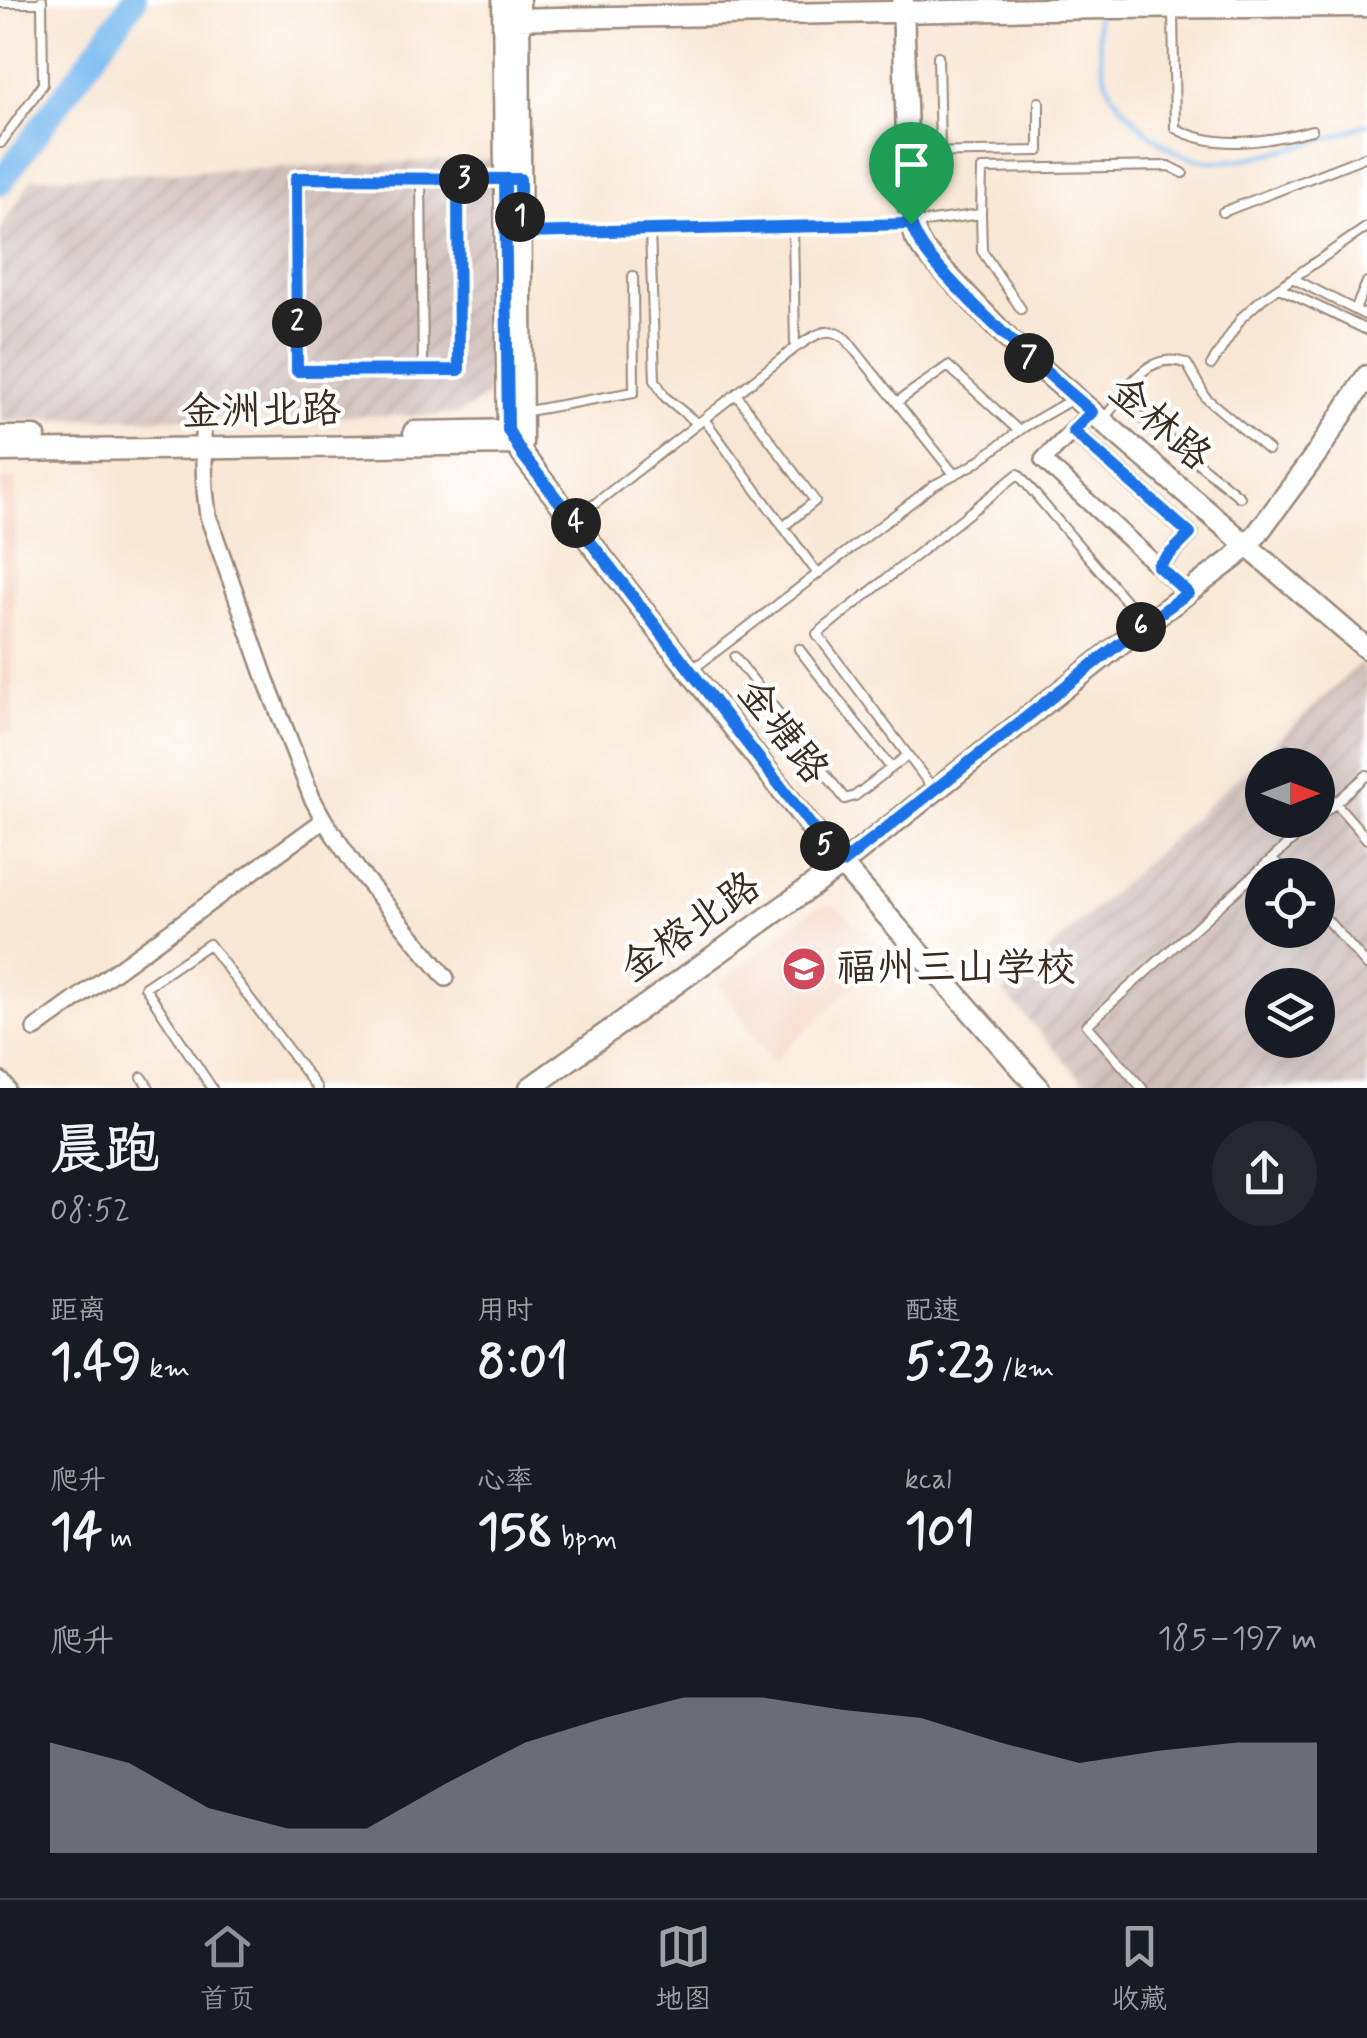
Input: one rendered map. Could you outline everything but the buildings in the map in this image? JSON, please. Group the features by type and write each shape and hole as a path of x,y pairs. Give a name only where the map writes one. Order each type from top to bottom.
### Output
{"street":[{"path":"519,436 511,9 1106,8 1290,3 1367,6"},
{"name":"金林路","path":"903,6 911,224 923,249 1013,344 1367,650"},
{"path":"512,179 520,233 519,436"},
{"name":"金榕北路","path":"530,1088 841,864 1246,546 1325,442 1367,376"},
{"path":"1098,417 1073,431 1043,460 1188,593"},
{"path":"1073,431 1190,534 1158,566"},
{"name":"金洲北路","path":"0,438 203,441 519,436"},
{"name":"金塘路","path":"519,436 574,520 841,864 1039,1088"},
{"path":"203,441 208,516 302,777 324,820 357,869 446,978"},
{"name":"金洲北路","path":"0,452 203,441"},
{"path":"35,1029 324,820"}],"lane":[{"path":"0,3 42,1 43,84 0,143"},
{"path":"1173,7 1175,128 1207,138 1244,142 1312,130"},
{"path":"938,56 940,153"},
{"path":"907,153 1039,151 1039,102"},
{"path":"1223,212 1367,156"},
{"path":"1021,309 982,251 982,170 1169,166 1183,173"},
{"path":"458,179 459,370 297,371 296,178 512,179"},
{"path":"421,179 423,370"},
{"path":"520,233 911,224 982,214"},
{"path":"793,226 795,348"},
{"path":"1211,365 1242,316 1367,228"},
{"path":"650,230 655,380 664,397 701,422 818,574"},
{"path":"519,436 634,392 633,276"},
{"path":"1294,279 1367,316"},
{"path":"1355,310 1367,282"},
{"path":"1279,288 1367,330"},
{"path":"574,520 795,348 825,330 841,334 954,474"},
{"path":"1098,417 1152,365 1166,360 1181,362 1191,368 1206,398 1268,450"},
{"path":"897,402 948,366 1019,430"},
{"path":"736,394 815,501 783,526"},
{"path":"691,671 934,485 972,465 1019,430 1075,397"},
{"path":"1120,398 1240,497"},
{"path":"934,790 817,634 1018,474 1146,624"},
{"path":"799,649 891,768"},
{"path":"734,657 845,800 908,755"},
{"path":"1335,801 1367,775"},
{"path":"1335,803 1367,839"},
{"path":"1273,858 1295,838"},
{"path":"1142,1088 1087,1025 1245,883"},
{"path":"1335,929 1367,965"},
{"path":"212,1088 145,987 208,944 314,1084 300,1088"},
{"path":"142,1077 150,1088"}],"shaded area":[{"path":"491,159 488,396 456,415 0,420 0,231 32,178"},
{"path":"0,479 16,479 12,733 0,733"},
{"path":"1360,664 1367,671 1367,1088 1090,1088 1004,993 1245,770 1245,838 1335,838 1335,748 1269,748"},
{"name":"福州三山学校","path":"821,905 841,910 887,953 773,1062 718,984"}],"waterway":[{"path":"0,183 134,0"},
{"path":"1096,15 1102,64 1113,95 1154,138 1189,157 1206,161 1242,159 1316,142 1367,124"}],"place":[{"name":"福州三山学校","path":"804,969"}],"route":[{"path":"296,178 520,179 520,233 911,224 933,262 978,309 1092,412 1073,431 1190,534 1158,566 1188,593 841,864 522,454 508,430 505,179 458,179 459,370 297,371 296,178"}]}
